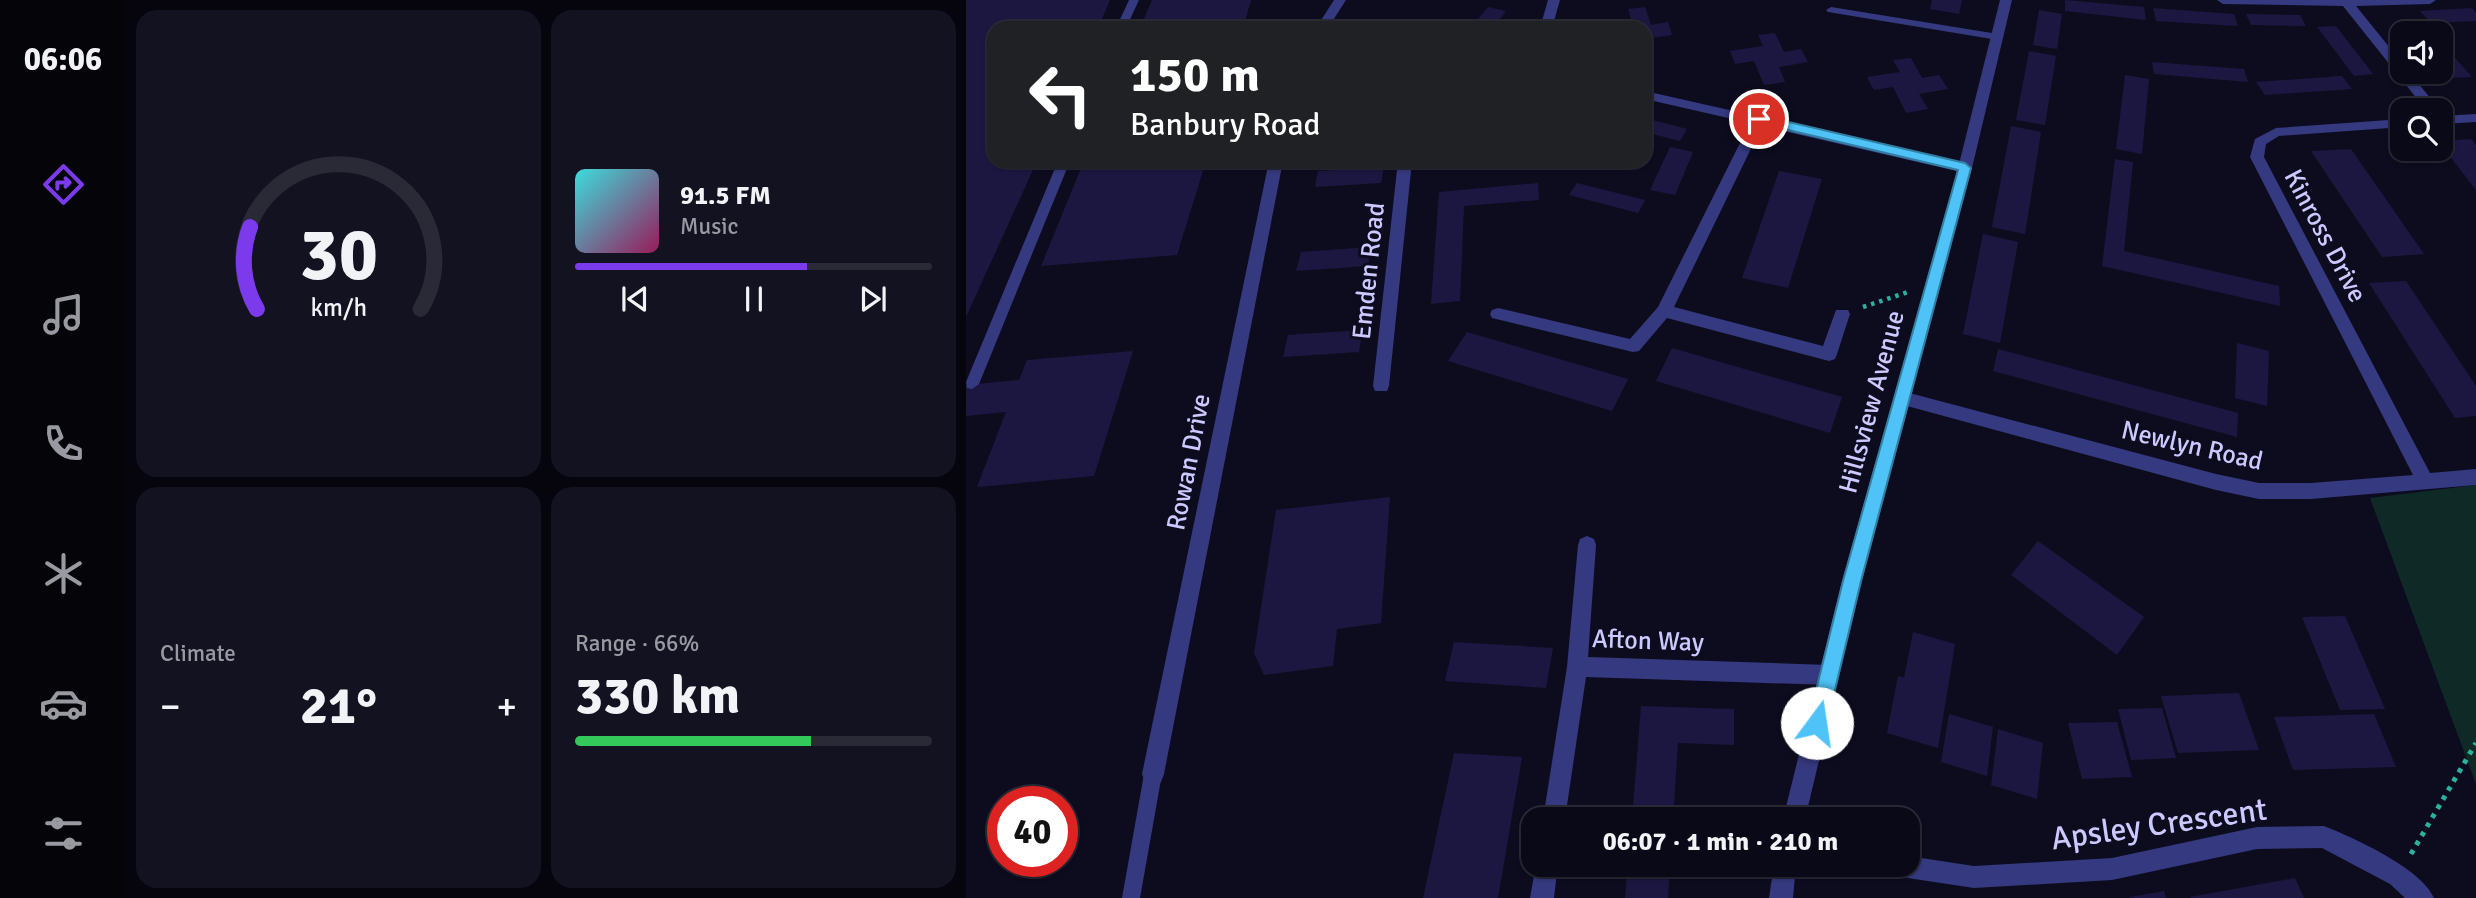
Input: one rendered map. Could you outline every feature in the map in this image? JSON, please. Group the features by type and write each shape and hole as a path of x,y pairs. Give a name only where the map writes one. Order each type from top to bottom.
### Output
{"street":[{"path":"1326,21 1340,0"},
{"path":"1548,21 1553,0"},
{"name":"Hillsview Avenue","path":"1797,807 1829,675 1965,168 2006,0"},
{"path":"2223,0 2430,0"},
{"path":"2346,2 2423,98"},
{"path":"1652,96 1965,168"},
{"path":"2453,119 2476,118"},
{"path":"1498,314 1633,346 1664,311 1759,119"},
{"name":"Kinross Drive","path":"2390,124 2276,132 2260,142 2257,157 2425,481"},
{"name":"Rowan Drive","path":"1153,774 1275,168"},
{"name":"Emden Road","path":"1381,386 1404,168"},
{"path":"1664,311 1829,354 1842,314"},
{"name":"Newlyn Road","path":"1902,398 2216,482 2259,491 2311,491 2476,477"},
{"path":"1577,667 1587,545"},
{"name":"Afton Way","path":"1556,807 1577,667 1829,675"},
{"name":"Apsley Crescent","path":"1920,869 1974,877 2098,870 2257,838 2323,837 2398,876 2422,898"},
{"path":"1542,898 1545,877"},
{"path":"1781,898 1783,877"}],"lane":[{"path":"1124,21 1133,0"},
{"path":"1831,10 1998,37"},
{"path":"972,384 1061,168"},
{"path":"1131,898 1153,774"}],"path":[{"path":"1842,314 1933,284"},
{"path":"2398,876 2476,743"}],"green space":[{"path":"2476,485 2476,784 2370,498"}],"building":[{"path":"966,0 1110,0 1101,21 987,21 987,168 1034,168 966,317"},
{"path":"1152,0 1251,0 1245,21 1143,21"},
{"path":"1932,0 1962,0 1959,14 1930,9"},
{"path":"2065,0 2144,7 2146,20 2065,11"},
{"path":"1488,7 1506,11 1498,21 1477,21"},
{"path":"1645,7 1650,21 1618,21 1631,19 1628,9"},
{"path":"2153,8 2234,14 2238,26 2156,21"},
{"path":"2472,8 2476,13 2476,21 2429,21 2420,11"},
{"path":"2039,10 2062,14 2057,49 2033,45"},
{"path":"2246,14 2300,15 2306,26 2251,25"},
{"path":"1668,22 1672,35 1652,38 1652,25"},
{"path":"2336,26 2373,74 2354,76 2317,27"},
{"path":"1775,33 1784,52 1801,49 1808,62 1779,67 1785,82 1764,85 1754,61 1735,64 1730,51 1763,46 1758,35"},
{"path":"2029,51 2056,56 2045,125 2016,120"},
{"path":"2453,56 2472,77 2453,78"},
{"path":"1911,58 1922,78 1939,75 1948,89 1919,94 1928,109 1906,113 1893,87 1874,90 1867,77 1900,72 1893,60"},
{"path":"2152,62 2244,69 2248,82 2154,74"},
{"path":"2125,75 2149,79 2142,154 2116,149"},
{"path":"2342,76 2352,89 2265,95 2256,82"},
{"path":"1652,120 1687,129 1680,141 1652,134"},
{"path":"2011,126 2041,132 2025,234 1992,227"},
{"path":"2471,139 2476,145 2476,190 2453,160 2453,140"},
{"path":"1670,147 1693,152 1675,195 1650,190"},
{"path":"2351,149 2424,254 2382,257 2311,151"},
{"path":"2115,159 2133,162 2124,251 2279,286 2280,306 2102,266"},
{"path":"1081,168 1204,168 1177,255 1041,266"},
{"path":"1384,168 1381,183 1315,187 1318,171"},
{"path":"1779,171 1822,179 1788,288 1742,278"},
{"path":"1538,183 1539,200 1464,206 1460,301 1431,304 1439,192"},
{"path":"1577,183 1645,200 1638,213 1569,195"},
{"path":"1983,234 2018,242 2000,343 1963,334"},
{"path":"1371,247 1368,266 1296,271 1301,252"},
{"path":"2406,281 2476,386 2476,416 2455,418 2369,283"},
{"path":"1363,330 1359,352 1283,357 1288,335"},
{"path":"1467,332 1628,379 1612,411 1448,361"},
{"path":"2237,343 2269,351 2267,406 2235,398"},
{"path":"1672,348 1842,397 1830,433 1656,381"},
{"path":"1998,349 2238,413 2237,437 1993,371"},
{"path":"1133,351 1094,476 977,487 1006,412 966,416 966,385 1019,380 1027,360"},
{"path":"1390,497 1381,623 1337,629 1333,666 1264,675 1254,653 1276,510"},
{"path":"2038,541 2144,617 2117,655 2011,575"},
{"path":"2345,616 2385,709 2340,710 2302,617"},
{"path":"1913,632 1955,644 1938,748 1887,733 1898,676 1904,678"},
{"path":"1454,642 1553,648 1546,688 1445,681"},
{"path":"2239,693 2259,750 2178,753 2161,696"},
{"path":"1641,706 1734,709 1734,745 1678,743 1674,807 1633,807"},
{"path":"2162,708 2176,758 2131,760 2118,709"},
{"path":"1949,714 1993,727 1987,776 1941,762"},
{"path":"2374,714 2396,767 2293,770 2274,717"},
{"path":"2117,722 2132,777 2082,779 2068,723"},
{"path":"1998,729 2043,743 2037,799 1991,785"},
{"path":"1454,753 1522,757 1498,898 1423,898"},
{"path":"1627,877 1669,877 1668,898 1625,898"},
{"path":"2295,878 2304,898 2190,898 2190,897"},
{"path":"2164,891 2166,898 2130,898 2130,897"}],"route":[{"path":"1759,119 1965,168 1852,581 1817,723"}]}
